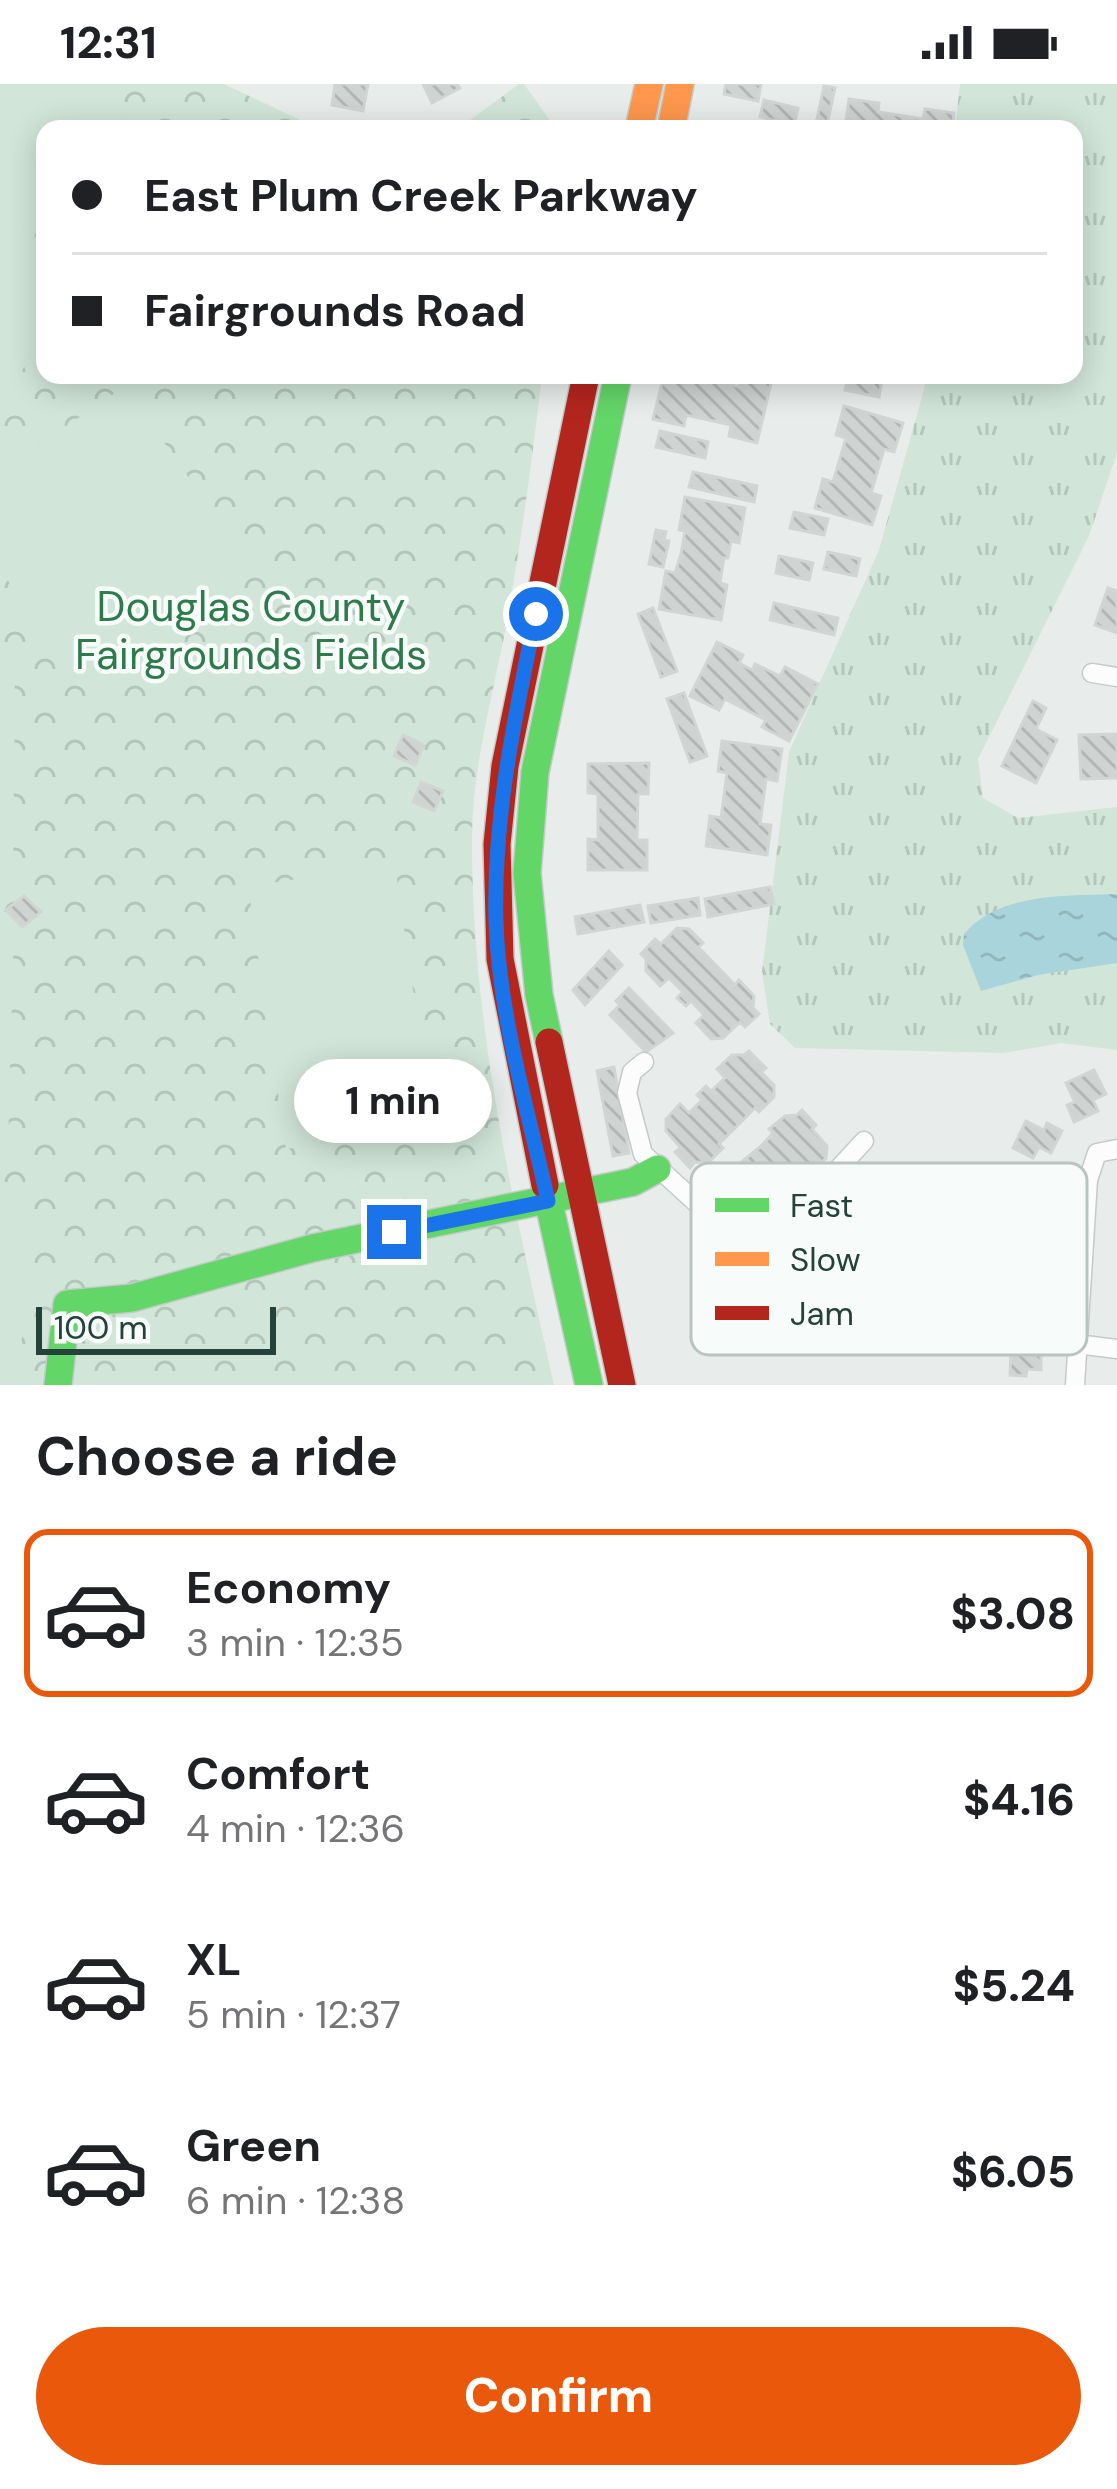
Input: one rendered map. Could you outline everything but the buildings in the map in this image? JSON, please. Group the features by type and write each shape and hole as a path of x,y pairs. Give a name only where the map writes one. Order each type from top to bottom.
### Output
{"main road":[{"path":"641,120 649,84"},
{"path":"672,120 680,84"},
{"path":"584,384 505,766 496,844 496,928 505,1000 589,1385"},
{"path":"616,384 550,694 527,846 527,895 536,976 622,1385"},
{"path":"58,1385 67,1304 132,1298 294,1252 633,1182 657,1169"}],"street":[{"path":"1092,673 1117,677"},
{"path":"644,1062 632,1072 627,1093 643,1154 691,1198"},
{"path":"844,1163 864,1141"},
{"path":"1087,1195 1088,1180 1107,1151"},
{"path":"1087,1345 1117,1349"},
{"path":"1075,1385 1076,1355"}],"green space":[{"name":"Douglas County Fairgrounds Fields","path":"0,84 224,84 300,120 36,120 36,384 541,384 515,572 479,760 472,835 479,974 497,1112 554,1385 0,1385"},
{"path":"0,84 68,84 127,120 36,120 36,233 0,211"},
{"path":"524,84 550,120 470,120"},
{"path":"960,84 1117,84 1117,453 1089,536 978,759 983,798 1018,818 1117,807 1117,1050 1061,1043 1004,1053 795,1048 770,1024 762,972 789,752 879,550 925,384 1083,384 1083,120 956,120"},
{"path":"0,217 36,239 36,348 9,392 0,386"},
{"path":"125,386 247,562 243,579 87,688 70,679 0,568 0,471"},
{"path":"0,660 15,660 13,891 1,901"},
{"path":"395,865 433,1128 286,1149 248,886"},
{"path":"0,919 14,930 8,1146 0,1142"},
{"path":"0,1209 36,1214 18,1372 0,1370"}],"water":[{"path":"1117,894 1117,963 1038,975 981,991 963,945 964,934 979,920 1035,899"}],"traffic: fast":[{"path":"549,1042 539,995 527,873 535,772 616,384"},
{"path":"58,1385 67,1304 132,1298 313,1248 633,1182 657,1169"},
{"path":"545,1185 589,1385"}],"traffic: slow":[{"path":"641,120 649,84"},
{"path":"673,120 680,84"}],"traffic: jam":[{"path":"545,1185 500,959 497,844 505,766 584,384"},
{"path":"549,1042 622,1385"}],"route":[{"path":"394,1232 548,1201 505,1000 496,928 496,844 505,766 536,614"}]}
